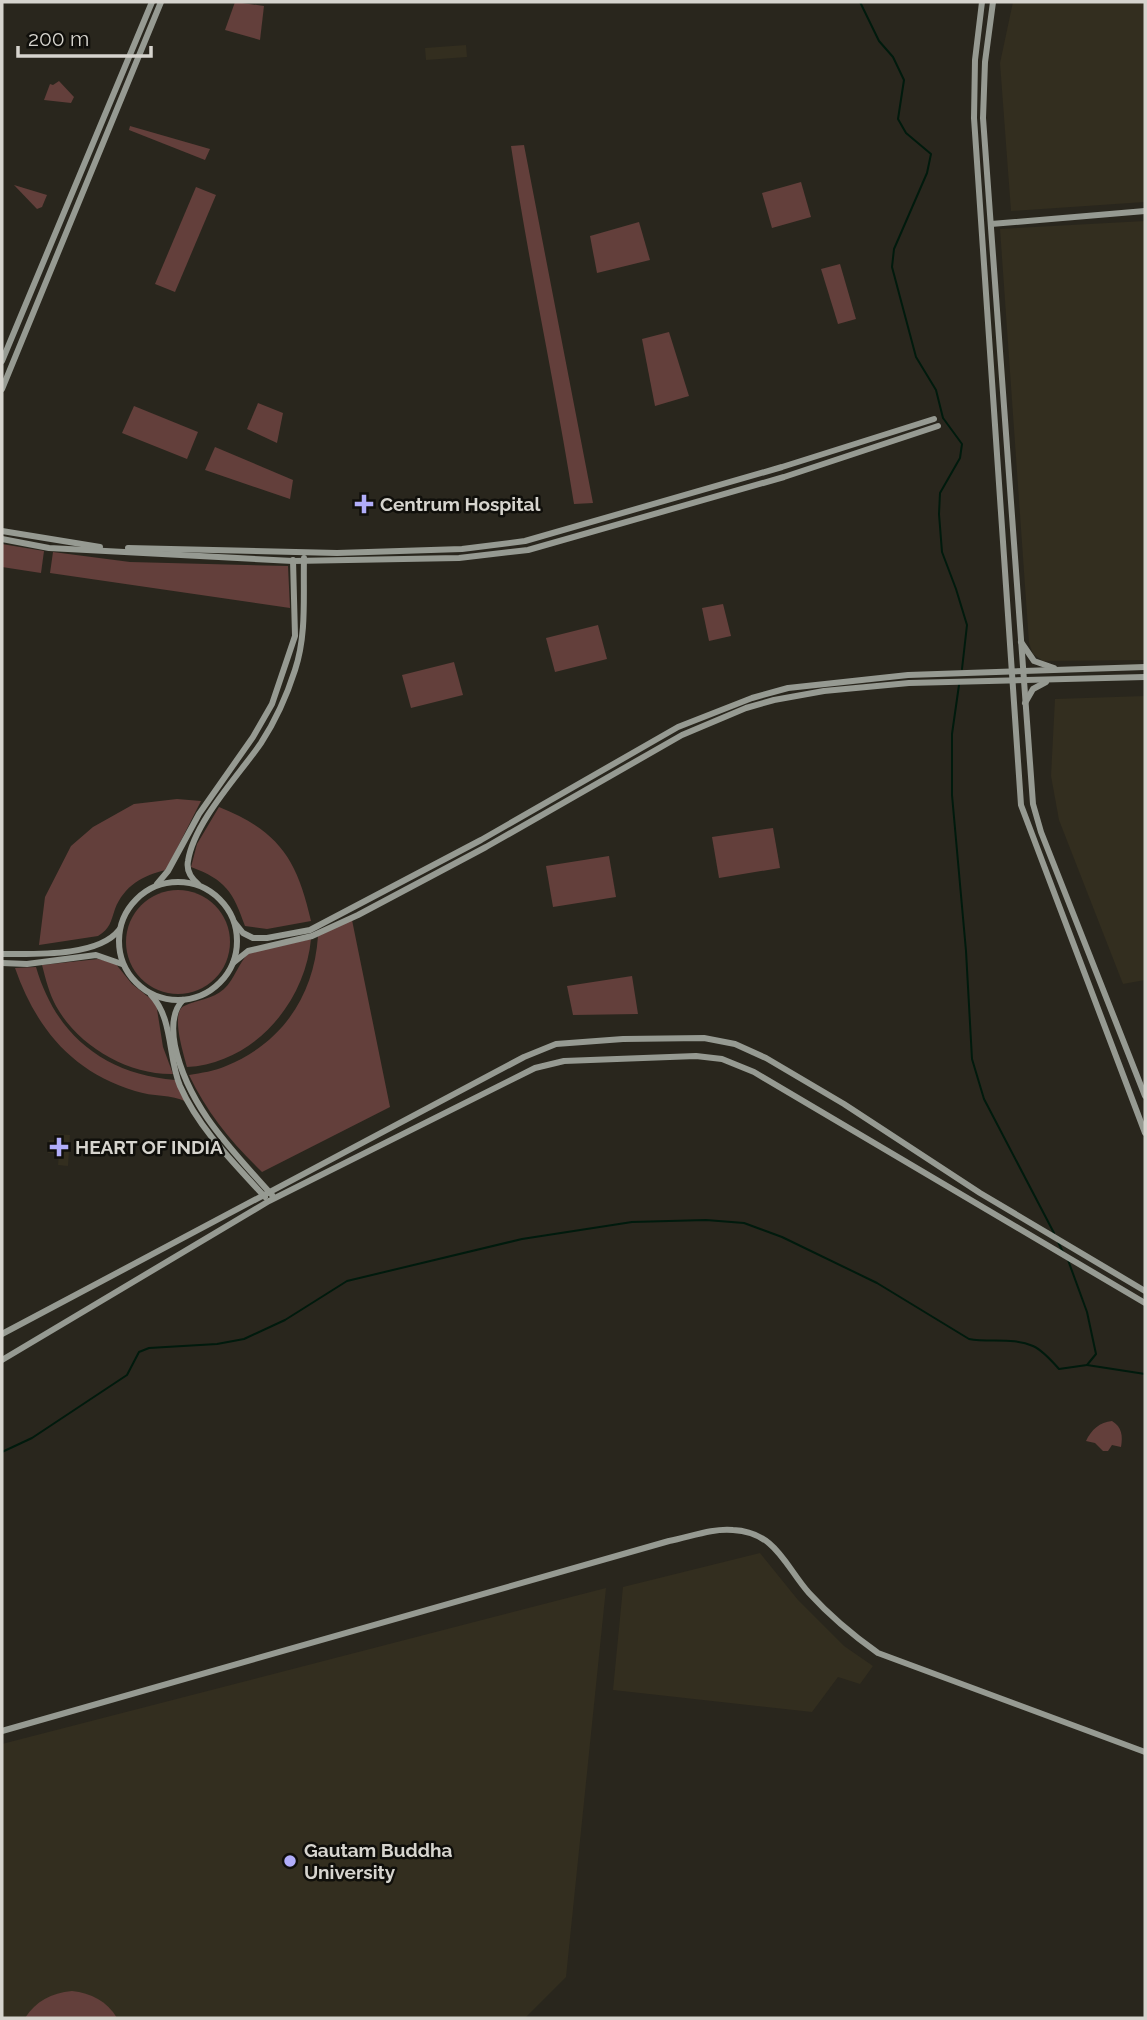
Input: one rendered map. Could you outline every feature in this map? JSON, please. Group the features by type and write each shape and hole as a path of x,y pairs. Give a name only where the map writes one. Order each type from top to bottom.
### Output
{"street":[{"path":"2,361 152,2"},
{"path":"2,389 161,2"},
{"path":"982,2 975,60 974,118 1021,805 1145,1133"},
{"path":"993,2 985,62 983,118 1033,804 1145,1096"},
{"path":"991,224 1143,213"},
{"path":"2,531 106,548 293,552 462,549 525,541 782,467 934,419"},
{"path":"2,539 50,548 293,561 459,558 528,550 784,477 938,426"},
{"path":"269,1197 209,1133 195,1111 181,1087 172,1063 161,1006 129,974 123,965 118,944 126,911 168,871 199,814 253,737 272,704 295,636 293,552"},
{"path":"201,886 188,870 193,845 207,819 262,742 280,709 296,668 303,639 304,552"},
{"path":"1020,640 1034,661 1063,671"},
{"path":"157,884 191,883 212,892 225,905 243,933 253,938 310,930 481,840 678,727 752,698 788,688 908,675 1145,667"},
{"path":"144,990 163,999 183,1000 200,996 218,985 233,962 248,951 312,936 358,915 486,847 682,734 746,708 824,691 909,683 1145,677"},
{"path":"1024,704 1033,689 1051,680"},
{"path":"233,962 237,942 235,923"},
{"path":"2,954 41,954 83,948 104,943 120,929"},
{"path":"2,963 27,964 96,956 116,960 123,965"},
{"path":"183,1000 176,1007 173,1017 174,1038 187,1083 200,1109 269,1197"},
{"path":"2,1360 269,1197 513,1063 556,1044 623,1039 704,1038 735,1044 766,1058 844,1104 1040,1229 1145,1291"},
{"path":"2,1334 269,1197 535,1068 564,1061 696,1056 722,1059 754,1072 1145,1303"},
{"path":"2,1731 669,1541 729,1530 760,1537 782,1553 808,1592 858,1639 878,1653 1145,1752"}],"shaded area":[{"path":"235,2 264,6 260,40 225,30"},
{"path":"1013,2 1145,2 1145,202 1011,211 1000,63"},
{"path":"466,45 467,57 426,60 425,48"},
{"path":"59,81 74,97 71,103 44,100 50,84"},
{"path":"130,126 210,149 205,160 129,130"},
{"path":"524,145 593,503 574,504 511,146"},
{"path":"801,182 811,217 772,228 762,193"},
{"path":"14,185 47,195 42,207 37,209"},
{"path":"196,187 216,195 175,292 155,284"},
{"path":"1145,221 1145,660 1043,661 1033,654 1029,643 1000,229"},
{"path":"639,222 650,260 597,273 590,236"},
{"path":"840,264 856,319 838,324 821,269"},
{"path":"669,332 689,396 655,406 642,339"},
{"path":"258,403 283,413 277,443 247,429"},
{"path":"134,406 198,432 187,459 122,433"},
{"path":"215,447 293,480 290,499 205,470"},
{"path":"2,544 44,551 41,573 2,567"},
{"path":"53,552 130,562 288,566 290,608 50,573"},
{"path":"723,604 731,636 709,641 702,608"},
{"path":"598,625 607,659 555,672 546,638"},
{"path":"454,662 463,695 411,708 402,675"},
{"path":"1145,696 1145,980 1123,984 1059,820 1051,776 1055,699"},
{"path":"177,799 201,801 166,870 142,878 129,888 119,901 108,928 98,936 39,945 45,897 71,846 93,827 134,804"},
{"path":"219,807 257,826 282,850 299,880 311,921 267,929 245,926 227,889 213,877 191,867 197,844"},
{"path":"773,828 780,868 719,878 712,837"},
{"path":"609,856 616,897 553,907 546,866"},
{"path":"178,890 198,894 221,913 226,922 230,942 226,962 207,985 198,990 178,994 158,990 135,971 130,962 126,942 130,922 149,899 158,894"},
{"path":"352,920 390,1107 262,1172 221,1127 189,1075 226,1066 246,1056 279,1031 292,1015 310,978 318,936"},
{"path":"311,939 307,963 299,985 272,1026 254,1042 234,1054 211,1063 187,1067 179,1035 180,1010 224,989 249,953"},
{"path":"98,959 115,963 132,984 156,1003 163,1047 173,1074 139,1069 106,1055 77,1034 65,1020 56,1006 42,965"},
{"path":"36,967 56,1013 87,1047 127,1070 175,1080 187,1102 142,1093 113,1083 75,1060 59,1045 34,1010 15,968"},
{"path":"632,976 638,1014 573,1015 567,986"},
{"name":"HEART OF INDIA","path":"55,1134 70,1135 68,1166 58,1165 59,1154 48,1153 49,1140 55,1140"},
{"path":"1112,1421 1121,1432 1121,1447 1112,1445 1108,1451 1103,1451 1095,1443 1086,1441 1096,1427"},
{"path":"760,1553 798,1600 844,1646 873,1666 860,1684 838,1677 812,1712 613,1690 623,1587"},
{"name":"Gautam Buddha University","path":"606,1588 566,1977 525,2018 2,2018 2,1744"},
{"path":"72,1991 98,1999 117,2018 25,2018 45,1999"}],"waterway":[{"path":"860,2 879,41 893,57 904,80 898,119 906,133 931,154 927,173 894,249 892,267 916,357 936,390 943,418 962,444 960,458 940,493 939,514 942,552 967,625 962,669"},
{"path":"959,685 952,734 952,795 966,951 972,1059 984,1099 1054,1233"},
{"path":"2,1452 32,1438 127,1375 139,1352 149,1348 217,1344 244,1339 285,1320 347,1281 522,1239 632,1222 706,1220 744,1223 782,1237 877,1283 969,1339 1025,1343 1040,1350 1059,1369 1087,1365 1096,1354 1087,1312 1068,1260"},
{"path":"1058,1242 1063,1252"},
{"path":"1087,1365 1145,1374"}],"place":[{"name":"Centrum Hospital","path":"364,504"},
{"name":"HEART OF INDIA","path":"59,1147"},
{"name":"Gautam Buddha University","path":"290,1861"}]}
